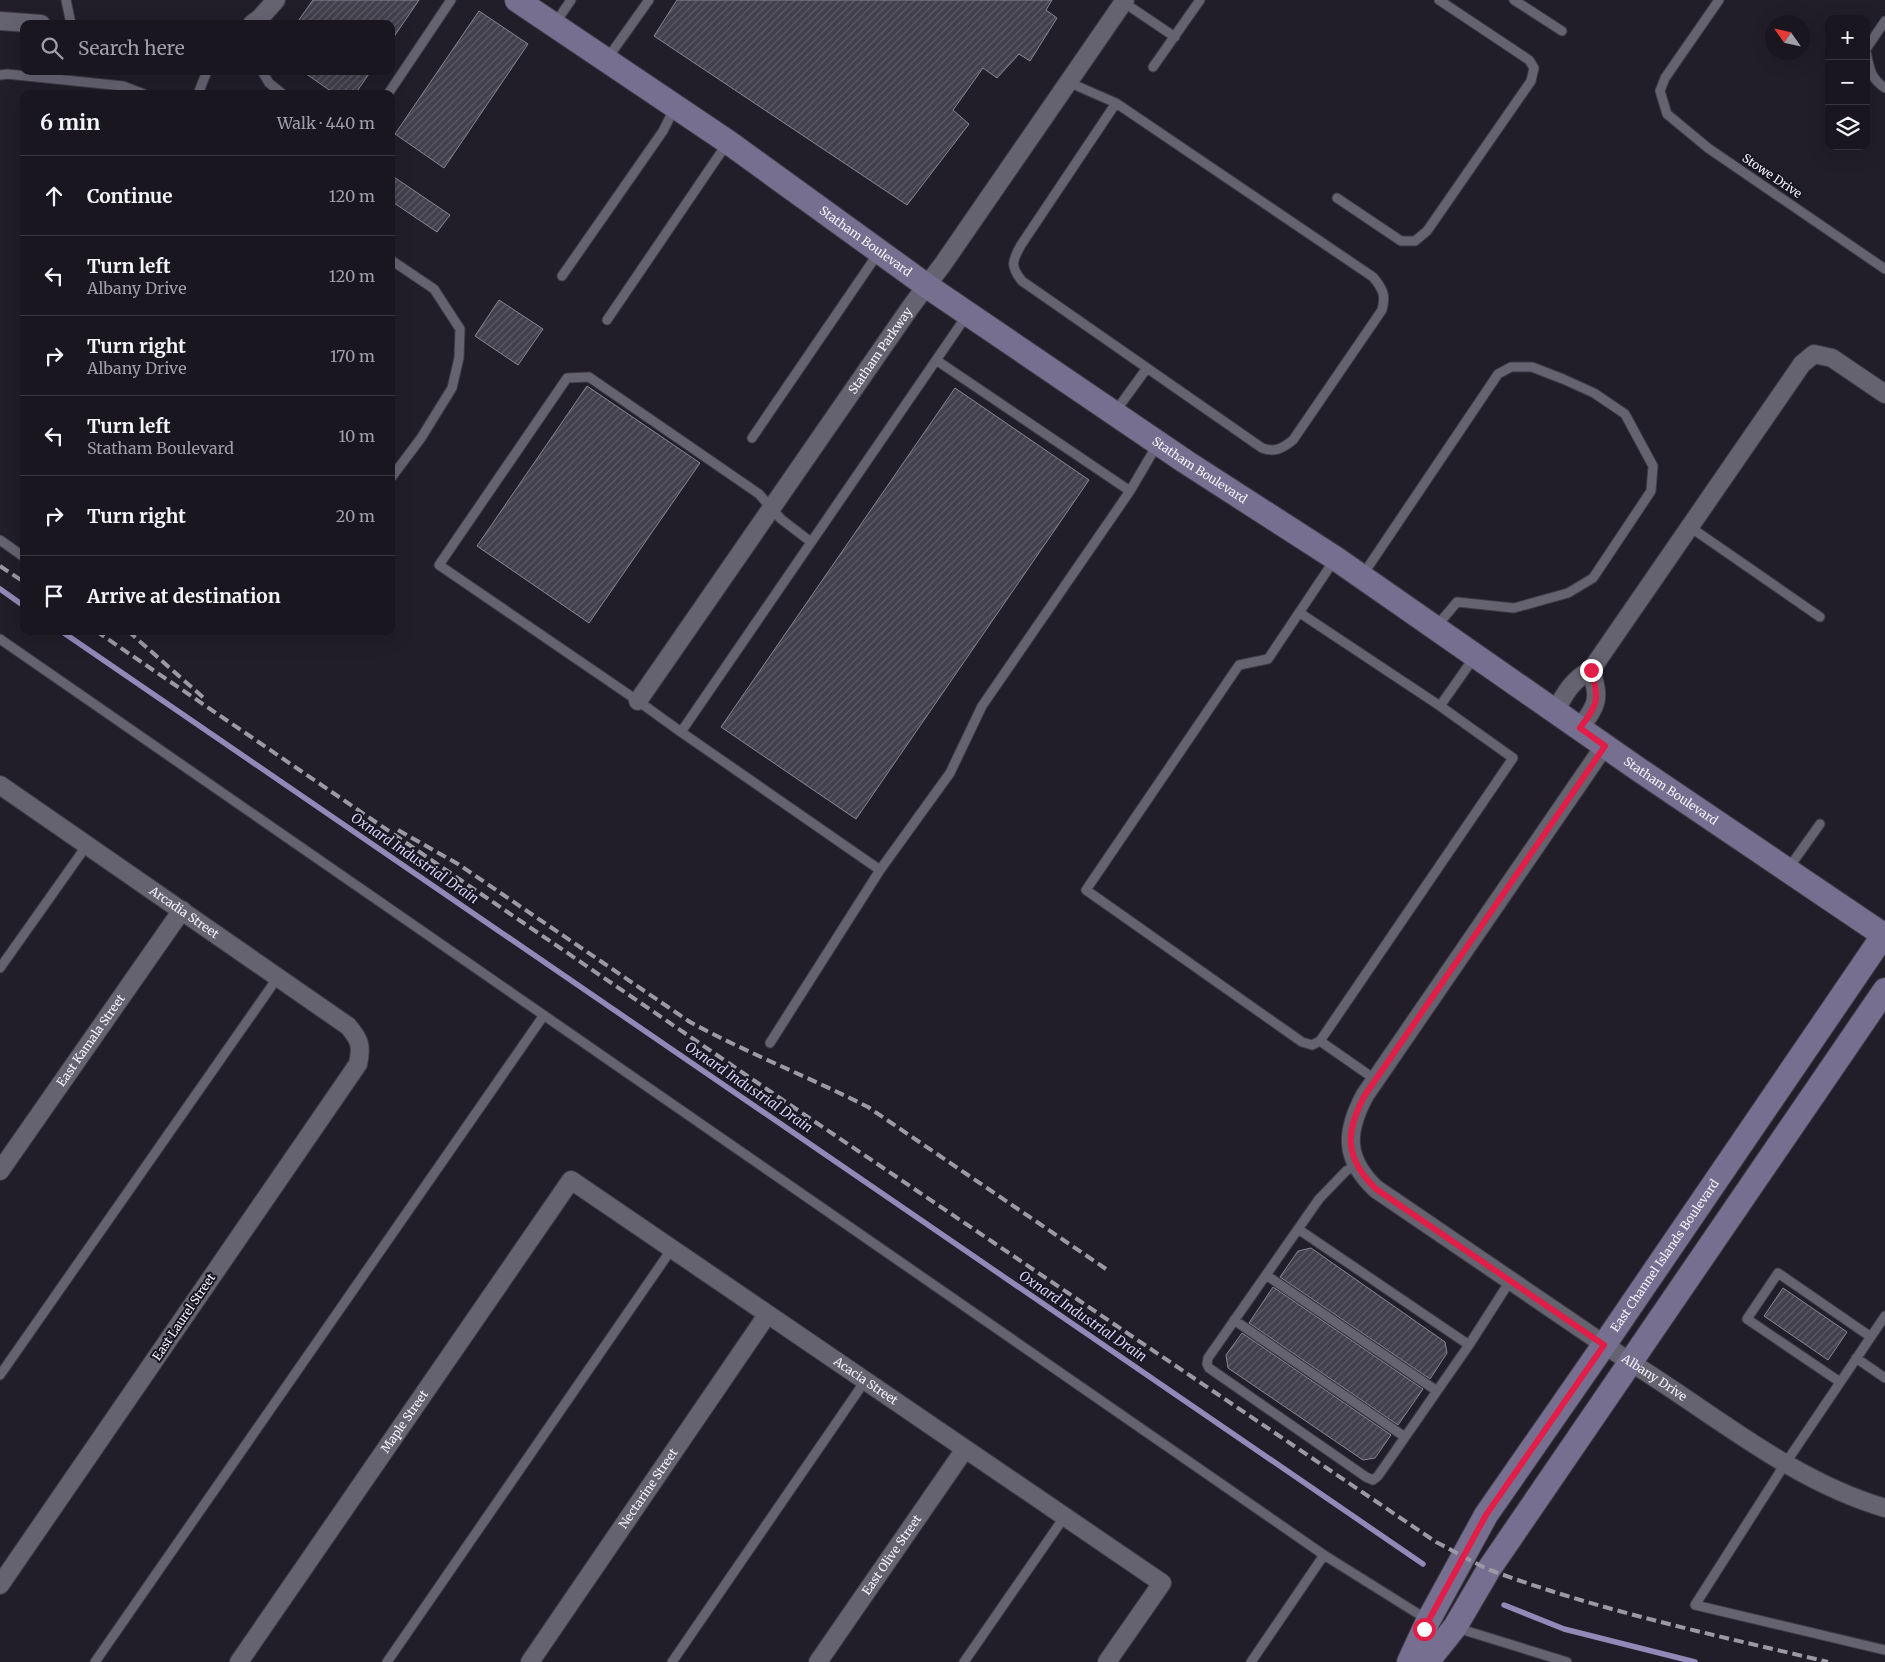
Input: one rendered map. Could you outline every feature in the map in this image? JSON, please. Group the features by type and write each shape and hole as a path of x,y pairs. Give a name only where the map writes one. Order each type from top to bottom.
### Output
{"street":[{"path":"257,20 276,0"},
{"name":"Statham Boulevard","path":"517,0 728,142 927,286 1158,442 1362,576 1605,746 1884,935"},
{"name":"Statham Parkway","path":"638,701 1124,1"},
{"path":"0,21 20,22"},
{"path":"1556,711 1572,684 1582,674 1591,670 1802,364 1814,354 1832,358 1885,394"},
{"path":"1580,728 1593,711 1597,698 1596,685 1591,670"},
{"name":"Albany Drive","path":"1605,746 1359,1106 1350,1131 1351,1149 1356,1165 1376,1189 1604,1345 1662,1381 1785,1464 1824,1485 1863,1502 1885,1508"},
{"name":"Arcadia Street","path":"0,785 348,1026 356,1035 360,1045"},
{"name":"East Kamala Street","path":"0,1171 182,910"},
{"name":"East Channel Islands Boulevard","path":"1428,1662 1486,1515 1884,935"},
{"name":"East Channel Islands Boulevard","path":"1409,1662 1489,1569 1885,990"},
{"name":"East Laurel Street","path":"0,1585 358,1064 360,1045"},
{"name":"Acacia Street","path":"571,1180 1162,1583 1107,1662"},
{"name":"Maple Street","path":"239,1662 571,1180"},
{"name":"Nectarine Street","path":"530,1662 767,1315"},
{"name":"East Olive Street","path":"818,1662 965,1449"}],"lane":[{"path":"66,0 70,20"},
{"path":"391,90 451,0"},
{"path":"554,25 571,0"},
{"path":"606,60 648,0"},
{"path":"1153,67 1200,0"},
{"path":"1337,198 1401,241 1415,241 1427,231 1531,81 1534,68 1529,60 1438,0"},
{"path":"1514,0 1562,31"},
{"name":"Stowe Drive","path":"1719,0 1666,78 1660,91 1666,114 1708,148 1885,269"},
{"path":"1124,1 1174,37"},
{"path":"1870,43 1885,21"},
{"path":"1868,60 1871,73 1876,81 1885,88"},
{"path":"0,75 123,86 134,90"},
{"path":"200,90 205,75"},
{"path":"264,75 269,84 277,90"},
{"path":"1068,82 1116,103 1373,277 1380,285 1385,298 1382,310 1293,440 1277,450 1270,451 1262,448 1022,281 1013,266 1020,246 1116,103"},
{"path":"562,276 663,131 675,107"},
{"path":"607,320 728,142"},
{"path":"752,438 880,252"},
{"path":"395,263 434,289 460,330 459,358 452,388 421,438 395,473"},
{"path":"680,732 969,313"},
{"path":"936,360 1130,491"},
{"path":"1362,576 1498,374 1511,367 1532,367 1594,394 1625,414 1653,466 1651,491 1593,578 1568,593 1514,608 1457,602 1436,628"},
{"path":"1115,412 1147,368"},
{"path":"811,542 781,519 759,494 589,377 567,378 440,565 880,870"},
{"path":"770,1042 880,870 950,773 982,706 1130,491 1158,442"},
{"path":"1690,527 1820,617"},
{"path":"0,540 20,554"},
{"path":"1300,613 1440,706 1513,758 1320,1041 1312,1045 1302,1042 1086,890 1239,665 1268,659 1335,558"},
{"path":"0,639 1324,1555 1442,1624 1566,1662"},
{"path":"1440,706 1475,655"},
{"path":"1787,871 1820,824"},
{"path":"0,968 87,845"},
{"path":"0,1375 278,977"},
{"path":"95,1662 544,1014"},
{"path":"1320,1041 1376,1080"},
{"path":"1356,1165 1346,1171 1319,1199 1208,1358 1207,1364 1209,1368 1373,1480 1378,1476 1405,1437 1510,1281"},
{"path":"1298,1229 1468,1345"},
{"path":"387,1662 671,1250"},
{"path":"1840,1382 1747,1319 1778,1273 1871,1337"},
{"path":"1266,1275 1436,1391"},
{"path":"1885,1316 1785,1464 1695,1605 1885,1650"},
{"path":"1234,1320 1405,1437"},
{"path":"1856,1358 1885,1378"},
{"path":"672,1662 865,1381"},
{"path":"964,1662 1064,1516"},
{"path":"1251,1662 1324,1555"}],"building":[{"path":"313,0 419,0 395,35 395,20 299,20"},
{"path":"677,0 1052,0 1046,10 1057,18 1030,61 1019,54 997,78 983,68 953,110 969,124 907,205 654,36"},
{"path":"479,11 528,44 444,168 395,134"},
{"path":"308,75 368,75 358,90 329,90"},
{"path":"395,178 450,215 437,232 395,204"},
{"path":"499,300 543,329 518,365 475,336"},
{"path":"587,386 700,463 589,623 477,546"},
{"path":"955,388 1089,480 856,819 721,727"},
{"path":"1311,1248 1445,1342 1447,1353 1430,1379 1280,1277 1298,1251"},
{"path":"1273,1287 1423,1389 1398,1425 1249,1323"},
{"path":"1783,1288 1847,1332 1828,1360 1764,1316"},
{"path":"1242,1333 1391,1435 1375,1458 1363,1460 1228,1368 1226,1355"}],"waterway":[{"name":"Oxnard Industrial Drain","path":"0,589 20,603"},
{"name":"Oxnard Industrial Drain","path":"67,635 1423,1564"},
{"name":"Oxnard Industrial Drain","path":"1504,1605 1564,1629 1695,1662"}],"railway":[{"path":"0,566 20,579"},
{"path":"102,635 771,1092 1436,1542 1490,1570 1573,1598 1700,1632 1828,1662"},
{"path":"133,635 205,699"},
{"path":"398,830 458,864 690,1022 868,1107 1106,1269"}],"route":[{"path":"1424,1629 1486,1515 1604,1345 1376,1189 1356,1165 1351,1149 1350,1131 1365,1095 1605,746 1580,728 1593,711 1597,698 1596,685 1591,670"}]}
